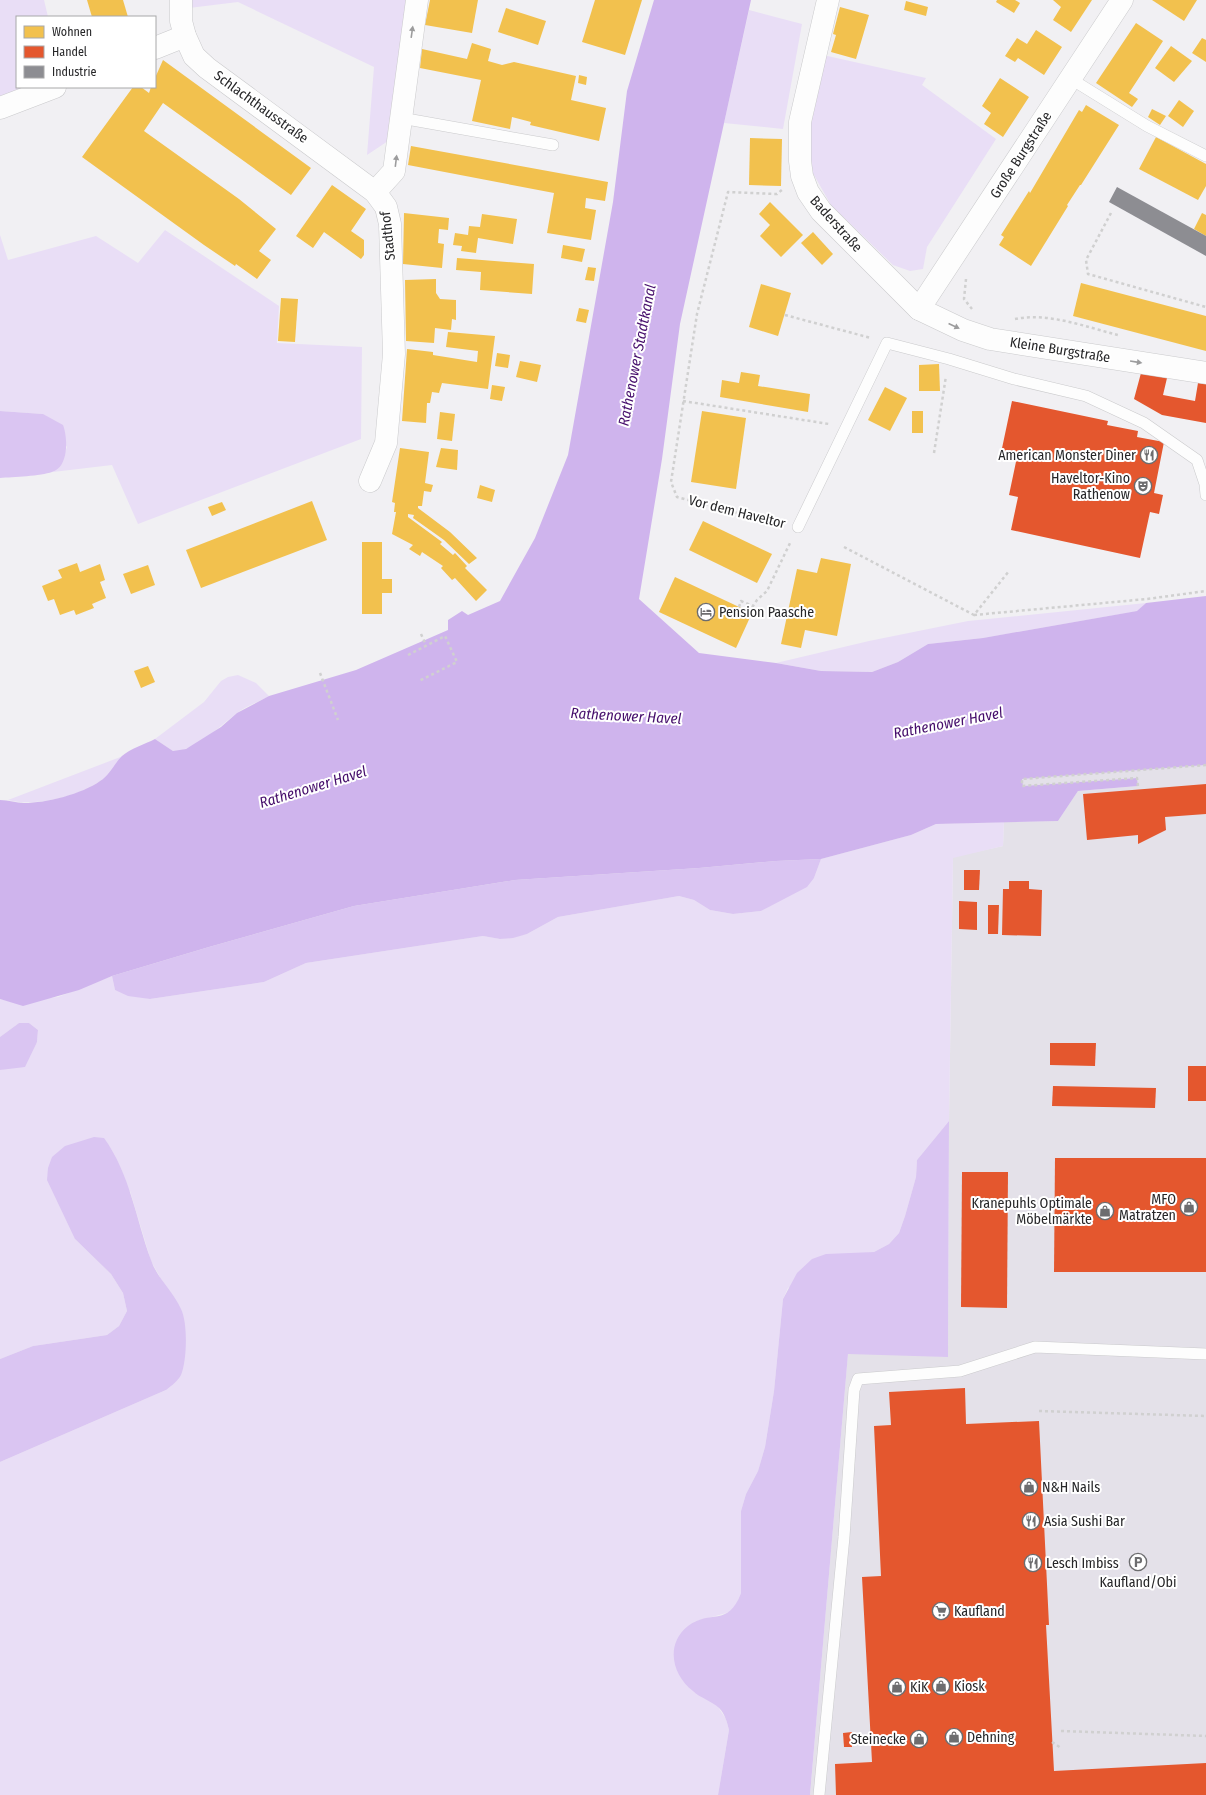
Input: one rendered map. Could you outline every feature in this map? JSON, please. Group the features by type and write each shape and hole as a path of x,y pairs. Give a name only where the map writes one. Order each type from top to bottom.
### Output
{"street":[{"name":"Schlachthausstraße","path":"181,0 181,21 185,36 194,56 208,68 376,192"},
{"name":"Stadthof","path":"370,481 386,444 394,354 390,224 386,207 376,192 394,171 417,0"},
{"name":"Baderstraße","path":"828,0 800,122 799,143 802,176 808,192 821,211 919,309"},
{"name":"Große Burgstraße","path":"919,309 1122,0"},
{"path":"156,48 185,36"},
{"path":"0,108 52,88"},
{"name":"Kleine Burgstraße","path":"919,309 963,330 990,339 1206,374"}],"lane":[{"path":"1071,79 1147,126 1206,156"},
{"path":"401,118 553,145"},
{"path":"887,343 949,359 1014,379 1086,396 1144,423 1197,460 1205,484 1206,495"},
{"name":"Vor dem Haveltor","path":"798,527 887,343"},
{"path":"819,1795 844,1537 854,1390 858,1379 960,1371 1035,1347 1206,1354"}],"path":[{"name":"Vor dem Haveltor","path":"786,187 777,194 728,192 697,314 671,482 677,497 798,527"},
{"path":"1111,213 1086,260 1088,274 1206,307"},
{"path":"953,258 967,274 964,299 977,314"},
{"path":"785,315 887,343"},
{"path":"1009,321 1028,316 1062,321 1123,336"},
{"path":"934,453 949,359"},
{"path":"683,401 846,427"},
{"path":"739,607 741,601 753,606 767,591 798,527"},
{"path":"844,547 974,615 1147,599 1206,591"},
{"path":"974,615 1009,571"},
{"path":"421,634 426,645"},
{"path":"408,654 445,636 457,662 420,681"},
{"path":"320,674 338,720"},
{"path":"1138,786 1137,778 1022,786 1022,779 1206,765"},
{"path":"1039,1411 1206,1416"},
{"path":"1061,1731 1206,1736"},
{"path":"1052,1742 1061,1748"}],"shaded area":[{"path":"0,0 44,0 48,16 16,16 16,88 27,88 0,98"},
{"path":"191,0 406,0 391,139 367,155 374,67 238,2 189,8"},
{"path":"749,10 802,24 783,129 724,123"},
{"path":"823,55 926,78 922,85 996,139 927,247 923,269 910,271 893,265 831,205 810,168 809,130"},
{"path":"165,230 279,306 277,343 362,347 361,439 138,524 112,465 53,472 60,465 67,447 43,414 0,411 0,235 8,260 96,236 138,263"},
{"path":"0,411 43,414 63,425 66,437 66,452 62,464 58,469 41,474 0,478"},
{"path":"1146,603 1138,611 983,638 928,644 898,662 872,672 821,671 776,663 869,641 968,621"},
{"path":"238,675 256,683 269,696 240,711 198,743 189,748 173,751 155,739 204,702 221,681 228,677"},
{"path":"123,756 113,770 104,779 80,792 43,801 19,802 8,800"},
{"path":"1206,765 1206,1795 810,1795 848,1353 948,1356 949,1121 953,857 1003,846 1004,822 1058,821 1078,791 1138,786 1137,778 1022,786 1022,779"},
{"path":"1004,822 1003,846 953,858 949,1121 917,1160 916,1177 899,1233 889,1244 874,1252 858,1254 788,1288 783,1299 774,1391 765,1447 758,1471 746,1494 741,1511 741,1593 736,1605 730,1612 694,1622 718,1707 726,1719 729,1730 718,1795 0,1795 0,1462 166,1390 160,1277 151,1261 130,1191 75,1239 111,1274 123,1293 127,1311 119,1326 107,1335 33,1346 0,1359 0,1070 6,1068 37,1042 38,1030 29,1023 19,1023 0,1037 0,999 12,1002 58,997 112,976 115,990 150,999 264,982 306,963 483,936 500,939 527,934 558,917 679,896 694,900 710,910 733,914 761,911 814,878 821,859 911,835 936,824"},
{"path":"821,859 814,878 807,887 761,911 733,914 710,910 694,900 679,896 558,917 527,934 513,938 500,939 483,936 306,963 264,982 150,999 128,996 115,990 112,976 354,906 515,880"},
{"path":"19,1023 29,1023 38,1030 37,1042 25,1067 0,1070 0,1037"},
{"path":"949,1121 948,1357 848,1354 810,1795 718,1795 729,1730 721,1710 713,1703 696,1693 680,1677 674,1659 674,1650 681,1633 688,1626 696,1621 718,1616 730,1611 736,1604 741,1593 741,1511 746,1494 758,1471 765,1447 774,1391 783,1299 797,1273 812,1259 826,1254 874,1252 889,1244 899,1233 905,1216 916,1177 917,1160"},
{"path":"94,1137 104,1138 113,1152 132,1197 154,1267 178,1302 181,1309 186,1332 185,1361 183,1369 178,1380 166,1390 0,1462 0,1359 33,1346 107,1335 119,1326 127,1311 123,1293 111,1274 75,1239 47,1180 48,1168 52,1157 65,1146"}],"water":[{"path":"654,0 751,0 680,324 662,459 639,599 699,653 776,663 821,671 872,672 898,662 928,644 983,638 1137,611 1146,603 1206,596 1206,765 1022,779 1023,786 1137,778 1138,786 1078,791 1058,821 936,824 911,835 821,859 515,880 354,906 112,976 79,990 23,1006 0,999 0,800 33,803 74,794 103,779 122,756 129,751 155,739 173,751 186,749 221,727 237,713 269,696 356,670 448,630 448,620 462,611 468,615 500,601 535,538 568,455 613,202 627,91"}],"building: Wohnen":[{"path":"87,0 123,0 128,16 92,16"},
{"path":"430,0 478,0 472,33 425,25"},
{"path":"595,0 642,0 625,55 582,42"},
{"path":"997,0 1015,0 1020,3 1014,13 996,2"},
{"path":"1053,0 1092,0 1071,32 1053,20 1061,7"},
{"path":"1152,0 1197,0 1184,21"},
{"path":"906,1 928,7 926,16 904,10"},
{"path":"840,7 869,15 856,59 831,52 836,35 833,34"},
{"path":"506,8 546,21 538,45 498,32"},
{"path":"1136,23 1163,41 1129,93 1138,99 1132,107 1096,83"},
{"path":"1036,30 1062,47 1044,75 1018,58 1015,62 1005,56 1017,38 1027,44"},
{"path":"1202,38 1206,40 1206,62 1192,53"},
{"path":"472,43 491,49 488,61 502,65 514,62 576,76 571,100 606,108 599,141 530,125 531,122 512,117 510,129 472,121 481,80 420,68 422,49 467,59"},
{"path":"1171,46 1192,61 1174,82 1155,68"},
{"path":"163,60 311,168 291,195 163,103 144,131 239,199 276,229 259,251 271,260 257,279 236,264 235,266 204,245 82,157 132,88 142,88 149,93 151,88 156,88 156,76"},
{"path":"579,75 587,77 586,85 578,83"},
{"path":"1000,78 1029,97 1003,137 984,124 991,113 982,106"},
{"path":"1179,100 1194,111 1183,127 1168,116"},
{"path":"1086,105 1119,125 1067,205 1068,206 1031,266 999,245 1004,237 1001,235 1029,191 1030,193 1079,110 1082,112"},
{"path":"1152,109 1166,116 1160,125 1148,117"},
{"path":"1156,137 1206,164 1206,186 1198,200 1139,169"},
{"path":"750,138 782,139 781,186 749,185"},
{"path":"411,146 608,182 605,201 586,198 585,208 596,210 591,240 547,233 554,193 408,165"},
{"path":"332,185 366,209 351,231 364,240 364,255 361,259 324,232 313,248 296,236"},
{"path":"770,202 803,235 781,257 760,236 770,225 759,214"},
{"path":"404,213 449,218 448,230 439,229 438,243 444,244 442,268 403,264"},
{"path":"1202,213 1206,215 1206,236 1194,229"},
{"path":"482,214 517,219 513,244 478,238 476,253 461,251 462,246 453,245 455,233 468,235 469,226 480,227"},
{"path":"813,232 833,254 822,265 801,243"},
{"path":"563,245 585,249 582,262 561,258"},
{"path":"457,258 534,264 532,294 480,290 481,272 456,270"},
{"path":"588,267 596,268 594,281 585,280"},
{"path":"436,279 436,293 440,299 456,300 456,320 452,319 451,330 435,328 434,343 406,341 405,280"},
{"path":"1081,283 1206,316 1206,351 1073,316"},
{"path":"761,284 791,293 778,336 749,327"},
{"path":"281,298 298,299 295,342 278,341"},
{"path":"579,308 589,310 586,323 576,321"},
{"path":"448,332 495,336 488,389 442,383 439,393 432,392 430,403 427,403 426,423 402,421 407,349 433,352 433,355 477,362 478,351 446,347"},
{"path":"497,353 510,355 508,368 495,366"},
{"path":"520,361 541,365 537,382 516,377"},
{"path":"939,364 940,391 919,391 919,365"},
{"path":"741,372 760,375 758,386 810,394 808,412 720,397 722,380 739,383"},
{"path":"492,385 505,387 502,401 490,399"},
{"path":"885,387 907,398 890,431 868,420"},
{"path":"702,411 746,418 736,489 691,482"},
{"path":"912,411 923,411 923,433 912,433"},
{"path":"440,412 455,414 452,441 437,439"},
{"path":"400,448 429,452 425,483 433,485 431,492 424,491 422,506 418,506 418,508 450,532 477,558 469,564 444,540 413,518 414,515 408,514 408,517 442,542 440,544 453,555 455,553 467,566 465,568 487,590 476,601 455,578 452,580 441,568 443,566 422,552 420,556 409,549 413,545 392,534 396,512 394,512 395,503 392,502"},
{"path":"441,448 458,450 457,470 436,467"},
{"path":"480,485 495,490 492,502 477,498"},
{"path":"312,501 327,540 201,588 186,550"},
{"path":"222,502 226,510 212,516 208,507"},
{"path":"703,521 772,554 757,583 689,550"},
{"path":"362,542 382,542 382,579 392,579 392,593 382,593 382,614 362,614"},
{"path":"821,558 851,564 837,636 805,630 801,648 781,644 797,569 817,573"},
{"path":"77,563 80,572 100,564 105,580 100,582 106,598 92,604 94,608 76,615 74,610 60,615 54,599 48,601 42,586 62,578 58,570"},
{"path":"148,565 155,585 131,594 123,574"},
{"name":"Pension Paasche","path":"675,577 752,613 736,648 659,612"},
{"path":"148,666 155,682 141,688 134,671"}],"building: Handel":[{"path":"1141,373 1167,378 1163,395 1195,401 1198,383 1206,384 1206,423 1162,415 1134,399"},
{"path":"1012,401 1108,421 1107,425 1138,431 1137,437 1164,442 1154,493 1163,495 1159,514 1150,512 1140,558 1011,530 1018,497 1009,495 1017,457 1001,453"},
{"path":"1206,784 1206,814 1165,817 1166,830 1138,844 1138,835 1087,840 1083,794"},
{"path":"964,870 980,870 979,890 964,890"},
{"path":"1009,881 1029,881 1029,889 1042,890 1041,936 1002,935 1003,889 1009,889"},
{"path":"959,901 977,902 977,930 959,929"},
{"path":"988,905 999,905 998,934 988,934"},
{"path":"1050,1043 1096,1043 1095,1066 1050,1065"},
{"path":"1188,1066 1206,1066 1206,1101 1188,1101"},
{"path":"1053,1086 1156,1088 1155,1108 1052,1106"},
{"path":"1055,1158 1206,1158 1206,1272 1054,1272"},
{"path":"962,1172 1008,1172 1007,1308 961,1307"},
{"path":"965,1388 966,1424 1039,1421 1049,1625 1046,1625 1054,1771 1206,1763 1206,1795 836,1795 835,1764 872,1762 862,1577 881,1576 874,1426 891,1425 889,1392"},
{"path":"852,1732 852,1747 844,1747 843,1733"}],"building: Industrie":[{"path":"1117,187 1206,236 1206,256 1109,202"}],"place":[{"name":"American Monster Diner","path":"1149,455"},
{"name":"Haveltor-Kino Rathenow","path":"1143,486"},
{"name":"Pension Paasche","path":"706,612"},
{"name":"MFO Matratzen","path":"1189,1207"},
{"name":"Kranepuhls Optimale Möbelmärkte","path":"1105,1211"},
{"name":"N&H Nails","path":"1029,1487"},
{"name":"Asia Sushi Bar","path":"1031,1521"},
{"name":"Kaufland/Obi","path":"1138,1562"},
{"name":"Lesch Imbiss","path":"1033,1563"},
{"name":"Kaufland","path":"941,1611"},
{"name":"Kiosk","path":"941,1686"},
{"name":"KiK","path":"897,1687"},
{"name":"Dehning","path":"954,1737"},
{"name":"Steinecke","path":"919,1739"}],"water label":[{"name":"Rathenower Stadtkanal","path":"637,355"},
{"name":"Rathenower Havel","path":"626,716"},
{"name":"Rathenower Havel","path":"948,723"},
{"name":"Rathenower Havel","path":"313,787"}]}
